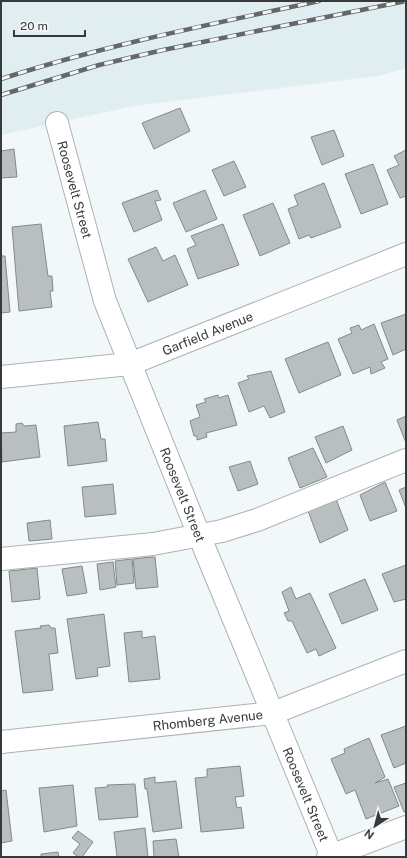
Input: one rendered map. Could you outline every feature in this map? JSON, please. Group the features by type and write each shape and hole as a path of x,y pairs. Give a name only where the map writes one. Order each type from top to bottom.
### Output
{"street":[{"name":"Roosevelt Street","path":"57,123 105,301 199,535 332,857"},
{"name":"Garfield Avenue","path":"1,377 130,364 406,254"},
{"path":"1,559 153,544 222,531 257,520 406,460"},
{"name":"Rhomberg Avenue","path":"1,742 273,713 406,661"},
{"path":"328,857 332,857 406,827"}],"shaded area":[{"path":"1,1 406,1 406,68 378,76 134,106 1,135"}],"building":[{"path":"180,108 190,131 154,149 142,123"},
{"path":"334,130 344,156 322,165 311,137"},
{"path":"14,149 17,177 1,178 1,151"},
{"path":"406,150 406,196 400,198 387,170 399,165 394,156"},
{"path":"234,161 246,187 224,196 212,170"},
{"path":"373,164 388,204 361,214 345,174"},
{"path":"324,183 341,227 311,238 309,235 299,239 288,209 298,205 294,195"},
{"path":"157,190 161,200 155,201 162,220 134,232 122,203"},
{"path":"205,190 217,219 186,232 173,203"},
{"path":"273,203 290,243 260,256 243,215"},
{"path":"41,224 48,276 52,276 53,291 50,291 52,307 19,311 12,227"},
{"path":"223,224 239,265 198,279 187,249 196,245 191,236"},
{"path":"156,247 163,261 175,255 188,285 148,302 128,259"},
{"path":"1,256 5,256 10,312 1,313"},
{"path":"406,314 406,349 393,355 381,323"},
{"path":"374,324 388,359 381,362 385,368 371,374 370,367 353,374 338,339 352,333 350,328 359,325 361,330"},
{"path":"328,342 341,375 299,393 285,359"},
{"path":"271,371 285,412 270,418 264,406 249,412 238,383 249,379 247,376"},
{"path":"218,395 219,398 228,395 237,425 206,433 207,437 197,440 197,436 194,436 190,421 200,417 196,405 206,402 204,399"},
{"path":"406,416 406,443 397,420"},
{"path":"98,422 101,439 105,439 107,461 68,466 64,426"},
{"path":"22,423 24,426 36,425 40,457 2,462 1,433 16,432 16,424"},
{"path":"343,426 352,450 326,463 315,437"},
{"path":"313,448 327,477 300,488 288,458"},
{"path":"250,461 258,484 238,491 229,467"},
{"path":"385,482 397,511 370,521 360,495"},
{"path":"113,484 116,514 85,517 82,487"},
{"path":"406,487 406,508 399,490"},
{"path":"336,499 348,530 320,543 308,511"},
{"path":"50,520 52,539 29,541 27,523"},
{"path":"155,557 158,587 136,589 133,559"},
{"path":"132,559 134,583 117,585 115,561"},
{"path":"113,562 116,587 100,590 97,564"},
{"path":"406,565 406,599 394,602 382,574"},
{"path":"82,566 87,593 67,596 62,569"},
{"path":"37,568 40,599 12,602 9,571"},
{"path":"365,579 378,610 342,624 329,594"},
{"path":"291,587 296,599 310,593 336,648 319,656 316,649 307,653 292,621 288,621 284,613 289,611 282,592"},
{"path":"104,614 110,666 97,668 98,676 76,679 67,619"},
{"path":"49,625 51,628 55,628 58,653 49,654 53,690 23,693 15,631 41,628 40,626"},
{"path":"142,631 142,638 155,636 160,679 129,682 124,633"},
{"path":"406,726 406,763 394,768 381,735"},
{"path":"369,738 385,777 375,783 388,779 399,806 366,819 355,790 346,794 331,759 345,753 344,749"},
{"path":"240,766 244,796 235,797 237,808 241,807 244,828 201,832 195,778 207,777 207,769"},
{"path":"155,777 155,783 176,781 182,828 153,832 147,789 145,789 144,779"},
{"path":"406,783 406,811 404,812 394,787"},
{"path":"135,784 138,817 99,820 95,788 108,787 107,785"},
{"path":"73,785 77,826 44,832 39,788"},
{"path":"6,790 12,841 1,843 1,791"},
{"path":"145,828 148,857 117,857 114,832"},
{"path":"78,831 93,842 82,857 79,857 73,853 80,844 72,838"},
{"path":"176,839 179,857 154,857 153,841"},
{"path":"58,852 59,857 41,857 41,854"}],"railway":[{"path":"1,79 119,45 319,1"},
{"path":"1,95 99,65 163,50 406,1"}]}
